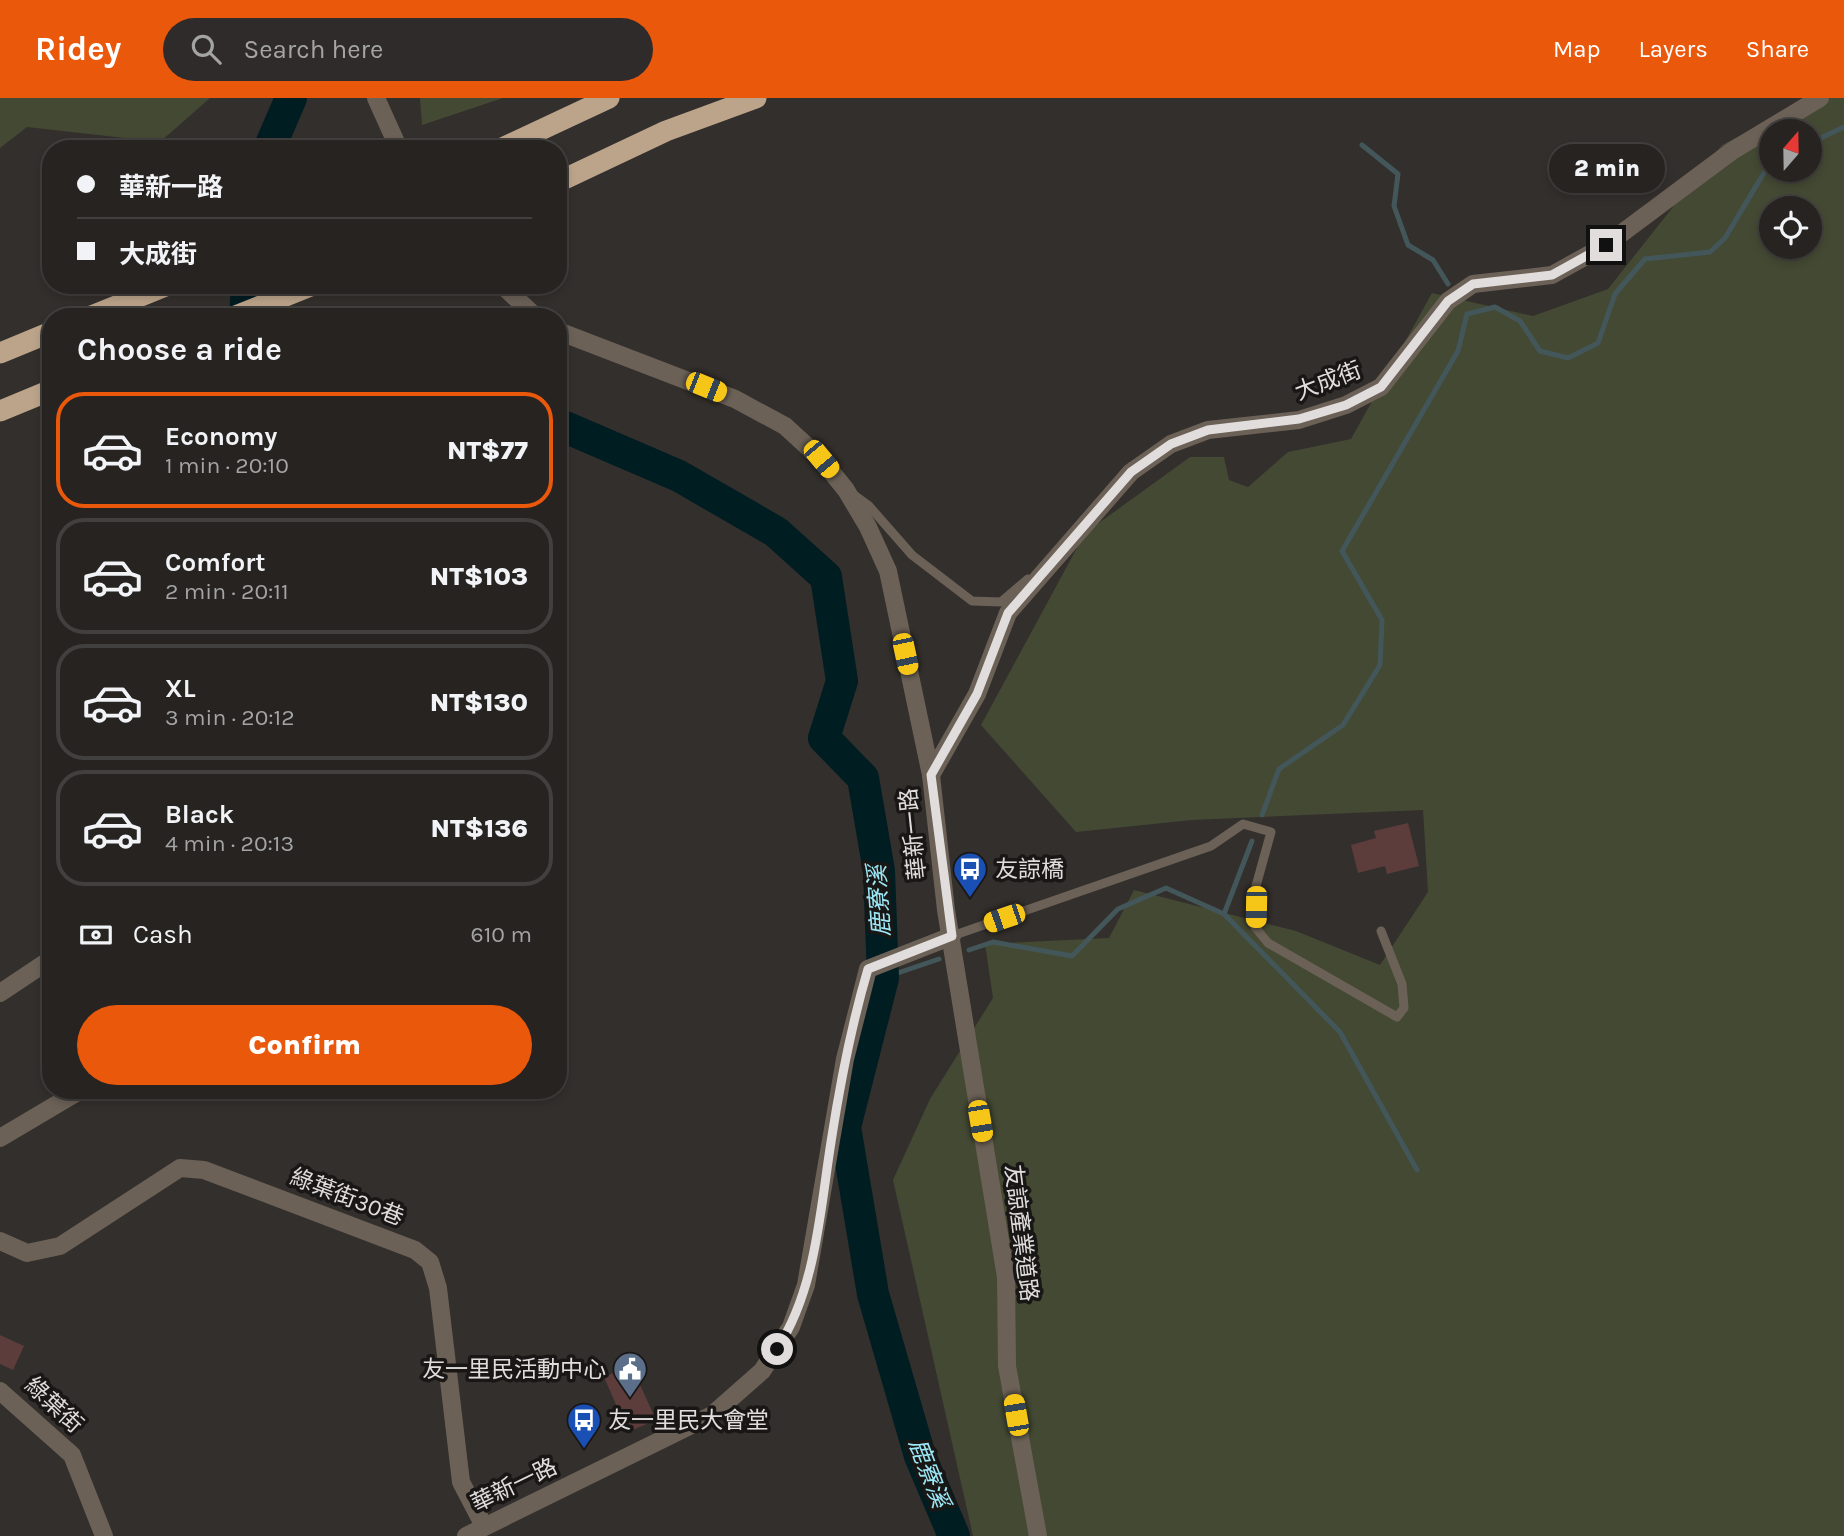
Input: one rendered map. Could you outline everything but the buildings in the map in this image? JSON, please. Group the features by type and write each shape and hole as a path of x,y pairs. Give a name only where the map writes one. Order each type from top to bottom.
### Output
{"highway":[{"path":"519,140 609,98"},
{"path":"567,178 666,131 756,98"},
{"path":"111,308 146,294"},
{"path":"256,308 290,294"},
{"path":"0,353 42,336"},
{"path":"0,411 42,394"}],"street":[{"path":"376,98 395,140"},
{"name":"大成街","path":"931,775 977,694 1008,613 1131,472 1171,444 1208,430 1299,419 1346,405 1381,387 1448,301 1473,284 1552,275 1606,245 1732,151 1819,98"},
{"path":"512,294 526,308"},
{"name":"華新一路","path":"466,1536 712,1415 762,1371 791,1327 806,1285 845,1059 868,969 952,936 931,775 888,571 869,527 846,489 821,459 785,425 735,398 567,334"},
{"name":"友諒產業道路","path":"952,936 1006,1277 1007,1366 1038,1536"},
{"path":"0,993 42,965"},
{"path":"0,1138 66,1099"},
{"name":"綠葉街30巷","path":"0,1241 27,1253 60,1246 180,1168 204,1170 415,1250 430,1262 438,1288 461,1482 484,1526"},
{"name":"綠葉街","path":"0,1391 72,1455 104,1536"}],"lane":[{"path":"846,489 869,506 912,555 972,601 1001,602 1070,544"},
{"path":"952,936 1211,846 1243,824 1271,832 1256,886 1255,927 1268,943 1396,1017 1404,1008 1402,984 1381,931"}],"green space":[{"path":"0,98 210,98 162,140 27,127 0,148"},
{"path":"420,98 503,98 422,125"},
{"path":"1812,98 1844,98 1844,1536 973,1536 893,1180 930,1099 993,998 985,944 1109,938 1134,890 1296,931 1380,965 1428,892 1423,810 1192,820 1076,832 981,725 1085,533 1190,457 1224,457 1229,480 1248,487 1288,452 1351,439 1432,293 1533,316 1608,289 1722,145 1759,126 1759,182 1822,182 1822,119 1772,119"}],"waterway":[{"name":"鹿寮溪","path":"273,140 291,98"},
{"path":"1822,137 1844,127"},
{"path":"1362,145 1398,174 1394,206 1408,245 1433,260 1448,284"},
{"path":"1262,815 1279,769 1343,725 1380,665 1382,620 1342,551 1458,351 1467,314 1495,307 1520,321 1540,351 1568,358 1598,343 1615,294 1645,259 1710,252 1725,238 1759,181"},
{"name":"鹿寮溪","path":"246,294 246,308"},
{"name":"鹿寮溪","path":"567,428 679,476 776,532 826,577 842,681 824,738 863,778 879,871 883,978 845,1127 873,1294 920,1456 954,1536"},
{"path":"969,950 993,942 1072,956 1118,909 1166,888 1224,914 1252,841"},
{"path":"1224,914 1340,1032 1417,1170"},
{"path":"883,978 939,959"}],"place":[{"name":"友諒橋","path":"970,899"},
{"name":"友一里民活動中心","path":"630,1399"},
{"name":"友一里民大會堂","path":"584,1450"}],"route":[{"path":"777,1349 791,1327 806,1285 845,1059 868,969 952,936 946,910 931,775 977,694 1008,613 1131,472 1171,444 1208,430 1272,424 1346,405 1381,387 1448,301 1473,284 1552,275 1606,245"}]}
